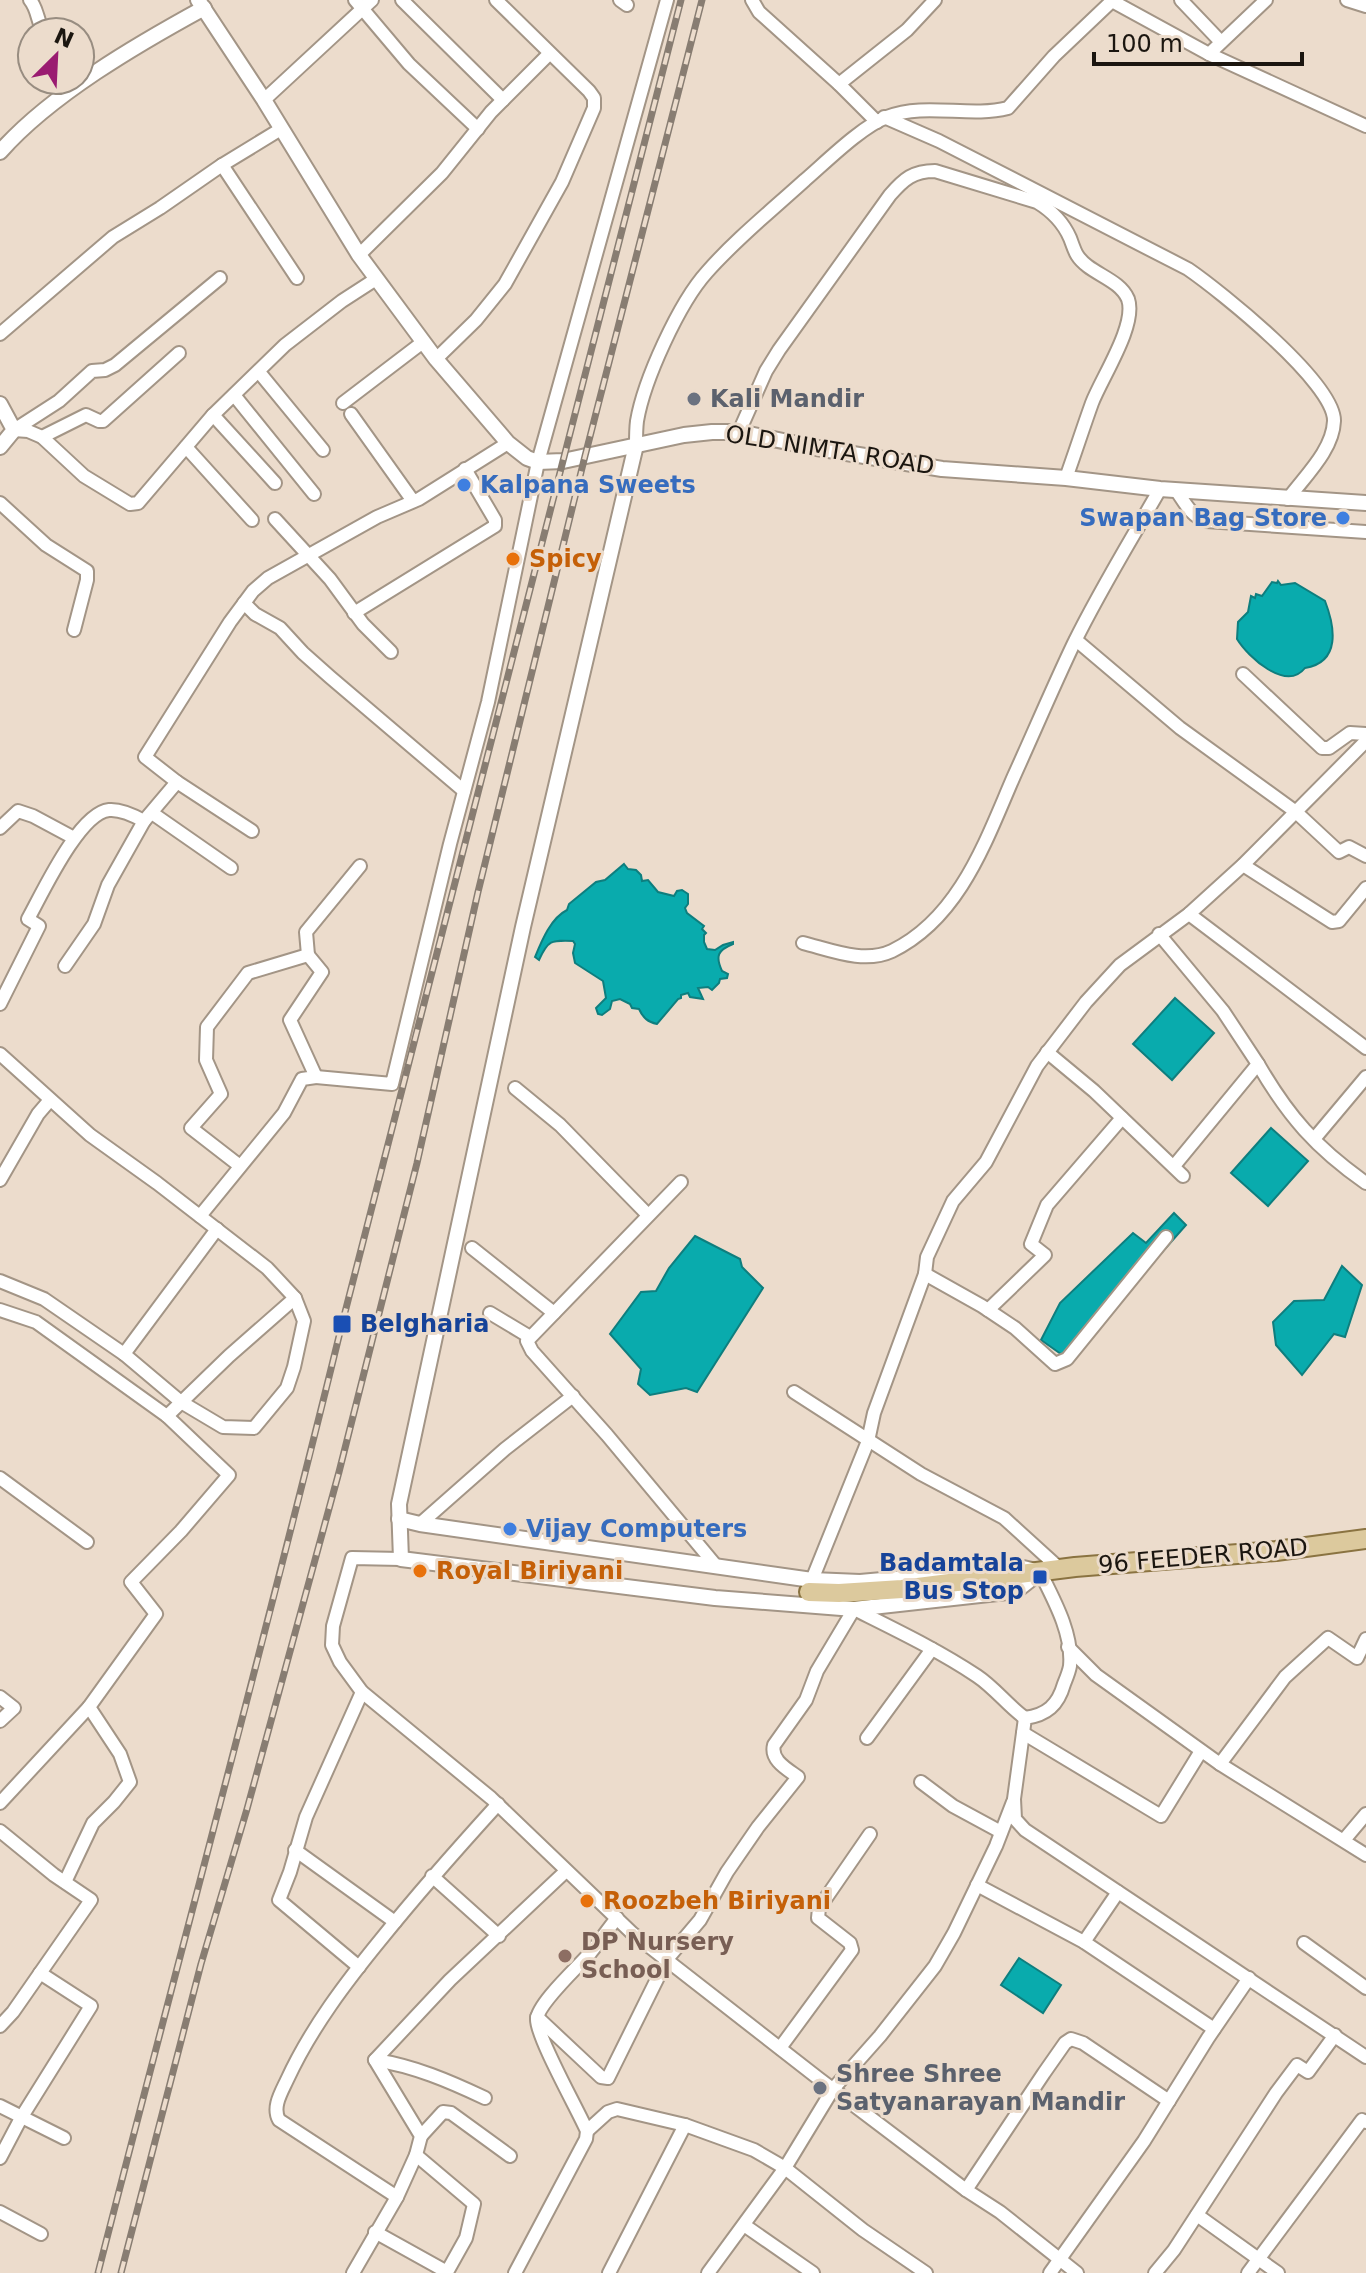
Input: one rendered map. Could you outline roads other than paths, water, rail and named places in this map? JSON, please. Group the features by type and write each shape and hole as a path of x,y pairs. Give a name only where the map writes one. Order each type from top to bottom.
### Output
{"main road":[{"name":"96 FEEDER ROAD","path":"811,1586 875,1592 1060,1569 1276,1551 1366,1539"}],"street":[{"path":"402,0 503,100"},
{"path":"436,359 476,320 505,284 562,182 594,108 594,98 589,91 496,0"},
{"path":"200,1216 284,1113 302,1079 316,1077 392,1084 488,702 538,462 667,0"},
{"path":"752,0 759,12 880,120 939,141 1188,269 1221,292 1300,365 1330,403 1334,422 1326,449 1288,499"},
{"path":"839,84 907,30 935,0"},
{"path":"408,1560 399,1504 523,927 636,445 637,422 647,384 687,300 706,273 827,161 880,120 918,110 1008,108 1054,56 1112,0 1209,54 1366,126"},
{"path":"1181,0 1221,42"},
{"path":"1209,54 1266,0"},
{"path":"1347,0 1366,6"},
{"path":"264,100 363,3 409,64 478,129"},
{"path":"96,72 201,4 376,279 436,359 508,443 517,452 538,462"},
{"path":"359,255 442,173 503,100 549,54"},
{"path":"0,152 63,96"},
{"path":"0,334 113,237 281,129"},
{"path":"222,165 297,278"},
{"path":"739,432 766,371 779,350 890,195 910,174 935,171 1037,202 1051,210 1068,233 1076,255 1088,267 1114,283 1128,299 1130,312 1124,333 1093,401 1066,478"},
{"path":"0,447 14,430 59,401 92,371 115,365 220,278"},
{"path":"14,430 28,431 42,437 84,476 130,504 140,501 213,415 285,345 376,279"},
{"path":"413,501 347,409 423,342"},
{"path":"42,437 86,415 103,421 179,353"},
{"path":"259,372 323,450"},
{"path":"234,395 314,494"},
{"path":"0,404 14,430"},
{"path":"213,415 275,483"},
{"name":"OLD NIMTA ROAD","path":"538,462 563,461 684,435 739,432 942,469 1160,489 1366,503"},
{"path":"252,831 145,757 244,603 268,578 357,528 413,501 508,443"},
{"path":"186,447 252,520"},
{"path":"354,613 495,526 495,520 465,469"},
{"path":"803,943 853,956 889,953 910,941 951,901 976,862 1076,640 1160,489"},
{"path":"1176,490 1191,513 1206,521 1366,532"},
{"path":"0,503 46,545 87,571 74,630"},
{"path":"275,519 391,652"},
{"path":"244,603 255,614 280,628 321,669 464,791"},
{"path":"1076,640 1180,728 1296,812 1339,852 1349,847 1366,856"},
{"path":"1243,674 1322,748 1329,748 1350,733 1366,734"},
{"path":"811,1586 868,1441 874,1413 925,1274 927,1257 953,1201 986,1162 1037,1066 1120,965 1189,914 1243,865 1366,741"},
{"path":"65,966 94,924 108,885 148,817 177,782"},
{"path":"0,1004 39,926 28,919 74,838 93,816 109,810 148,817 231,868"},
{"path":"0,828 18,811 74,838"},
{"path":"1243,865 1332,922 1339,921 1366,888"},
{"path":"316,1077 290,1020 322,972 308,955 306,932 360,866"},
{"path":"1189,914 1366,1048"},
{"path":"1159,934 1223,1011 1290,1115 1366,1183"},
{"path":"240,1166 191,1128 221,1094 206,1060 207,1027 248,973 308,955"},
{"path":"1047,1052 1178,1171 1258,1064"},
{"path":"0,1054 90,1135 267,1268 295,1298 304,1321 287,1388 254,1428 223,1427 181,1402 124,1354 44,1299 0,1281"},
{"path":"1314,1139 1366,1077"},
{"path":"515,1088 560,1125 648,1215"},
{"path":"0,1180 38,1114 50,1100"},
{"path":"988,1310 1045,1255 1031,1244 1047,1205 1122,1118"},
{"path":"681,1182 527,1341 532,1351 717,1567"},
{"path":"124,1354 217,1229"},
{"path":"925,1274 1015,1328 1055,1364 1067,1359 1166,1237"},
{"path":"472,1248 554,1313"},
{"path":"167,1416 295,1298"},
{"path":"0,1310 36,1322 167,1416 229,1475 181,1531 131,1582 156,1614 89,1707 0,1803"},
{"path":"490,1313 530,1337"},
{"path":"794,1392 921,1474 1004,1518 1060,1569"},
{"path":"420,1524 505,1449 573,1396"},
{"path":"0,1478 87,1542"},
{"path":"399,1519 717,1567 811,1586 1010,1565 1040,1572"},
{"path":"1040,1572 1016,1591 854,1609 715,1598 408,1560 358,1558 333,1626 332,1645 340,1662 362,1692 498,1804 632,1933 1077,2273"},
{"path":"854,1609 980,1678 1025,1718 1039,1716 1059,1700 1070,1666 1066,1632 1040,1572"},
{"path":"537,2017 601,2077 608,2078 667,1959 700,1920 727,1872 798,1777 775,1758 772,1752 774,1745 806,1700 817,1671 854,1609"},
{"path":"1220,1764 1285,1677 1328,1638 1361,1661 1366,1639"},
{"path":"1068,1647 1096,1675 1201,1751 1366,1855"},
{"path":"867,1738 932,1649"},
{"path":"359,1967 279,1900 306,1817 362,1692"},
{"path":"0,1697 14,1708 0,1721"},
{"path":"65,1882 93,1823 130,1782 120,1754 89,1707"},
{"path":"1025,1718 1014,1799 1015,1819 1025,1830 1366,2057"},
{"path":"1023,1733 1161,1816 1201,1751"},
{"path":"921,1782 953,1806 1001,1832"},
{"path":"708,2273 785,2168 833,2089 935,1966 977,1885 1014,1799"},
{"path":"397,2197 279,2120 275,2113 277,2104 293,2067 322,2017 432,1876 498,1804"},
{"path":"1344,1840 1366,1814"},
{"path":"0,1831 91,1900 0,2026"},
{"path":"780,2048 852,1950 850,1943 817,1914 870,1834"},
{"path":"295,1850 395,1922"},
{"path":"375,2060 450,1980 566,1871"},
{"path":"432,1876 499,1936"},
{"path":"977,1885 1084,1942 1214,2029"},
{"path":"1084,1942 1118,1892"},
{"path":"515,2273 586,2139 587,2131 546,2046 537,2017 546,2001 593,1950 617,1918"},
{"path":"1304,1943 1366,1988"},
{"path":"0,2158 21,2118 91,2006 40,1973"},
{"path":"1050,2273 1144,2141 1249,1978"},
{"path":"1155,2273 1174,2250 1297,2065 1308,2072 1335,2035"},
{"path":"966,2190 1044,2073 1071,2039 1083,2043 1169,2101"},
{"path":"375,2060 410,2067 485,2098"},
{"path":"375,2060 421,2136"},
{"path":"0,2106 64,2138"},
{"path":"587,2131 608,2112 617,2109 685,2125 754,2150 785,2168 863,2230 926,2273"},
{"path":"353,2273 397,2197 421,2136 443,2112 451,2113 510,2156"},
{"path":"1248,2273 1362,2120 1366,2122"},
{"path":"609,2273 685,2125"},
{"path":"375,2232 447,2272 466,2238 474,2204 416,2155"},
{"path":"0,2212 41,2234"},
{"path":"1197,2215 1278,2273"},
{"path":"744,2225 813,2273"}],"water":[{"path":"1278,581 1281,585 1295,583 1325,601 1333,632 1330,651 1325,659 1288,676 1278,674 1258,662 1237,639 1238,622 1248,612 1251,596 1262,596 1272,582"},
{"path":"624,864 628,869 636,870 642,881 648,880 658,892 674,896 682,890 688,894 685,908 704,926 707,949 715,950 733,942 718,957 722,971 728,974 727,978 720,979 712,990 708,987 698,988 703,999 690,997 688,993 681,995 657,1024 620,999 612,1001 610,1009 602,1015 598,1014 596,1008 606,998 603,981 575,963 573,941 551,943 539,960 535,957 548,930 569,904"},
{"path":"1175,998 1214,1033 1172,1080 1133,1044"},
{"path":"1271,1128 1308,1161 1268,1206 1231,1173"},
{"path":"1174,1213 1186,1225 1068,1359 1041,1340 1060,1303 1133,1233 1146,1243"},
{"path":"695,1236 740,1259 742,1267 763,1288 697,1392 686,1388 650,1395 638,1384 641,1369 610,1334 641,1292 656,1291 669,1268"},
{"path":"1342,1266 1362,1285 1345,1337 1334,1334 1302,1375 1276,1345 1273,1322 1294,1301 1324,1300"},
{"path":"1019,1958 1061,1985 1043,2013 1001,1985"}],"railway":[{"path":"98,2273 681,0"},
{"path":"121,2273 201,1964 247,1809 339,1472 417,1163 478,892 585,456 702,0"}],"place":[{"name":"Kali Mandir","path":"694,399"},
{"name":"Kalpana Sweets","path":"464,485"},
{"name":"Swapan Bag Store","path":"1343,518"},
{"name":"Spicy","path":"513,559"},
{"name":"Belgharia","path":"342,1324"},
{"name":"Vijay Computers","path":"510,1529"},
{"name":"Royal Biriyani","path":"420,1571"},
{"name":"Badamtala Bus Stop","path":"1040,1577"},
{"name":"Roozbeh Biriyani","path":"587,1901"},
{"name":"DP Nursery School","path":"565,1956"},
{"name":"Shree Shree Satyanarayan Mandir","path":"820,2088"}]}
